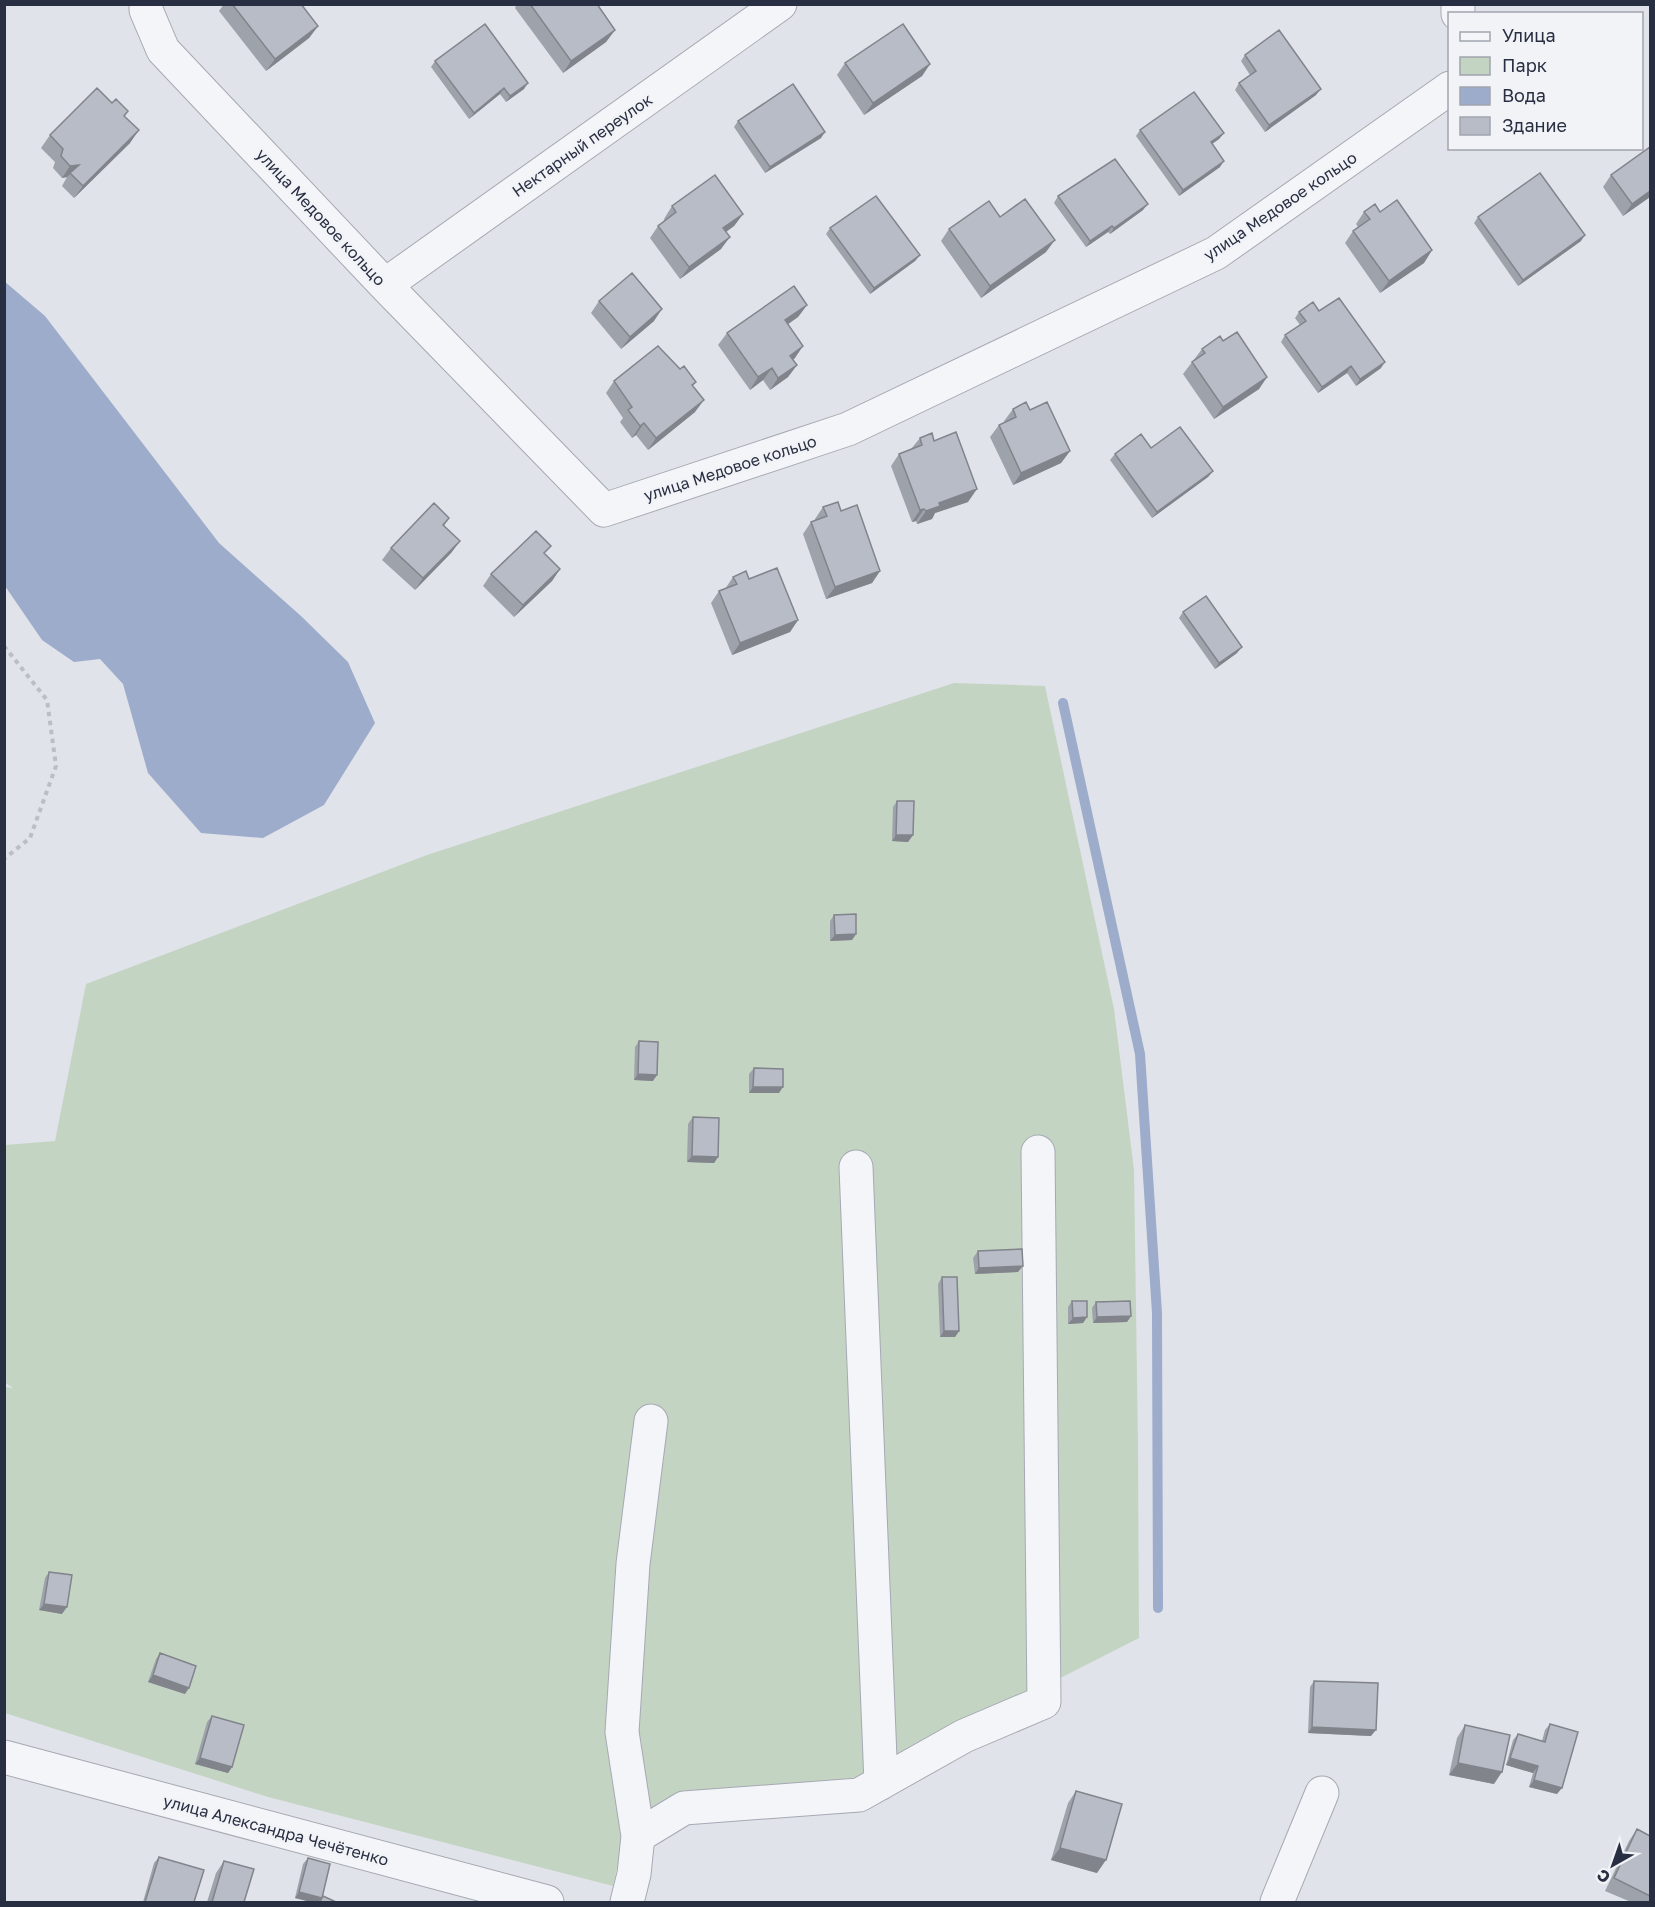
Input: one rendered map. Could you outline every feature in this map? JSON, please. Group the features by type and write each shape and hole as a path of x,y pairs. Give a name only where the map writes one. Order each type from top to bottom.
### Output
{"street":[{"name":"улица Медовое кольцо","path":"146,4 146,10 163,50 385,285 604,510 848,429 1216,253 1448,89"},
{"name":"Нектарный переулок","path":"385,285 780,4"},
{"path":"638,1836 684,1808 858,1795 964,1736 1044,1702 1038,1152"},
{"path":"856,1167 881,1783"},
{"path":"627,1902 634,1874 638,1836 622,1732 633,1564 651,1421"},
{"name":"улица Александра Чечётенко","path":"4,1757 546,1902"},
{"path":"1277,1902 1322,1793"}],"path":[{"path":"4,646 47,700 56,766 30,837 4,859"}],"green space":[{"path":"954,683 1045,686 1114,1009 1134,1170 1139,1638 1023,1697 856,1777 803,1786 698,1794 629,1814 613,1886 268,1797 5,1713 5,1387 13,1388 4,1382 5,1145 55,1141 86,984 427,855"}],"water":[{"path":"4,281 45,316 219,543 301,616 348,662 375,723 324,805 263,838 201,833 148,773 123,684 100,659 74,662 42,640 5,586"}],"building":[{"path":"232,4 301,4 318,26 275,59"},
{"path":"530,4 597,4 615,30 571,61"},
{"path":"485,24 528,83 510,96 504,88 474,113 435,61"},
{"path":"903,24 930,64 873,103 845,63"},
{"path":"1279,30 1321,89 1269,125 1239,83 1256,71 1245,55"},
{"path":"793,84 825,132 770,167 738,121"},
{"path":"97,88 112,103 116,99 128,111 124,116 139,130 83,186 70,173 79,165 70,166 61,156 63,149 50,135"},
{"path":"1194,92 1224,133 1211,142 1224,161 1183,190 1140,130"},
{"path":"1650,147 1650,191 1632,204 1611,175"},
{"path":"1115,159 1148,204 1114,228 1112,226 1090,241 1058,196"},
{"path":"1540,173 1585,235 1523,280 1478,217"},
{"path":"715,175 743,214 723,228 730,237 689,267 658,226 676,212 672,206"},
{"path":"876,196 920,255 874,288 830,228"},
{"path":"1025,199 1055,240 990,286 949,229 989,201 1000,217"},
{"path":"1397,200 1432,250 1389,281 1353,231 1370,219 1364,212 1375,204 1380,212"},
{"path":"632,273 662,309 630,337 599,301"},
{"path":"794,286 807,305 785,320 803,346 790,356 797,365 778,378 772,368 758,377 727,333"},
{"path":"1339,298 1385,362 1360,379 1351,366 1322,387 1285,335 1306,321 1299,312 1313,302 1319,311"},
{"path":"1237,332 1267,377 1223,407 1192,362 1205,353 1202,349 1220,336 1223,341"},
{"path":"658,346 680,369 684,366 696,382 692,385 704,400 656,438 644,423 640,426 628,410 632,407 614,381"},
{"path":"1026,402 1030,410 1047,402 1070,451 1021,473 999,425 1016,417 1013,409"},
{"path":"1180,427 1213,471 1157,512 1115,454 1141,434 1151,448"},
{"path":"956,432 977,489 939,503 940,506 926,511 920,510 899,454 922,445 920,438 932,433 934,441"},
{"path":"838,502 841,511 857,505 880,571 835,587 811,522 827,516 823,507"},
{"path":"434,503 449,518 443,525 460,541 423,578 391,548"},
{"path":"536,531 551,546 544,553 560,569 523,605 491,574"},
{"path":"777,568 798,620 740,643 719,591 737,584 733,577 746,571 749,579"},
{"path":"1206,596 1242,647 1219,663 1183,612"},
{"path":"897,801 914,801 913,835 896,835"},
{"path":"856,914 856,934 835,935 834,915"},
{"path":"639,1041 658,1042 657,1075 638,1074"},
{"path":"754,1068 783,1069 783,1087 753,1087"},
{"path":"693,1117 719,1118 718,1157 692,1156"},
{"path":"1022,1249 1023,1266 979,1268 978,1251"},
{"path":"942,1277 957,1277 959,1331 944,1331"},
{"path":"1072,1301 1087,1301 1087,1317 1073,1318"},
{"path":"1130,1301 1131,1316 1097,1317 1096,1302"},
{"path":"49,1572 72,1575 67,1607 44,1604"},
{"path":"160,1653 196,1666 189,1688 153,1675"},
{"path":"1314,1681 1378,1683 1376,1730 1312,1727"},
{"path":"212,1716 244,1725 232,1767 200,1758"},
{"path":"1550,1724 1578,1732 1562,1788 1534,1780 1538,1766 1510,1758 1518,1734 1545,1742"},
{"path":"1465,1725 1510,1735 1502,1772 1458,1763"},
{"path":"1076,1791 1122,1804 1106,1860 1060,1848"},
{"path":"1637,1829 1650,1836 1650,1896 1614,1878"},
{"path":"159,1857 204,1870 194,1902 145,1902"},
{"path":"308,1858 330,1864 322,1898 299,1892"},
{"path":"224,1861 254,1869 244,1902 212,1902"},
{"path":"323,1896 336,1902 320,1902"}],"waterway":[{"path":"1063,703 1140,1054 1157,1313 1158,1608"}]}
